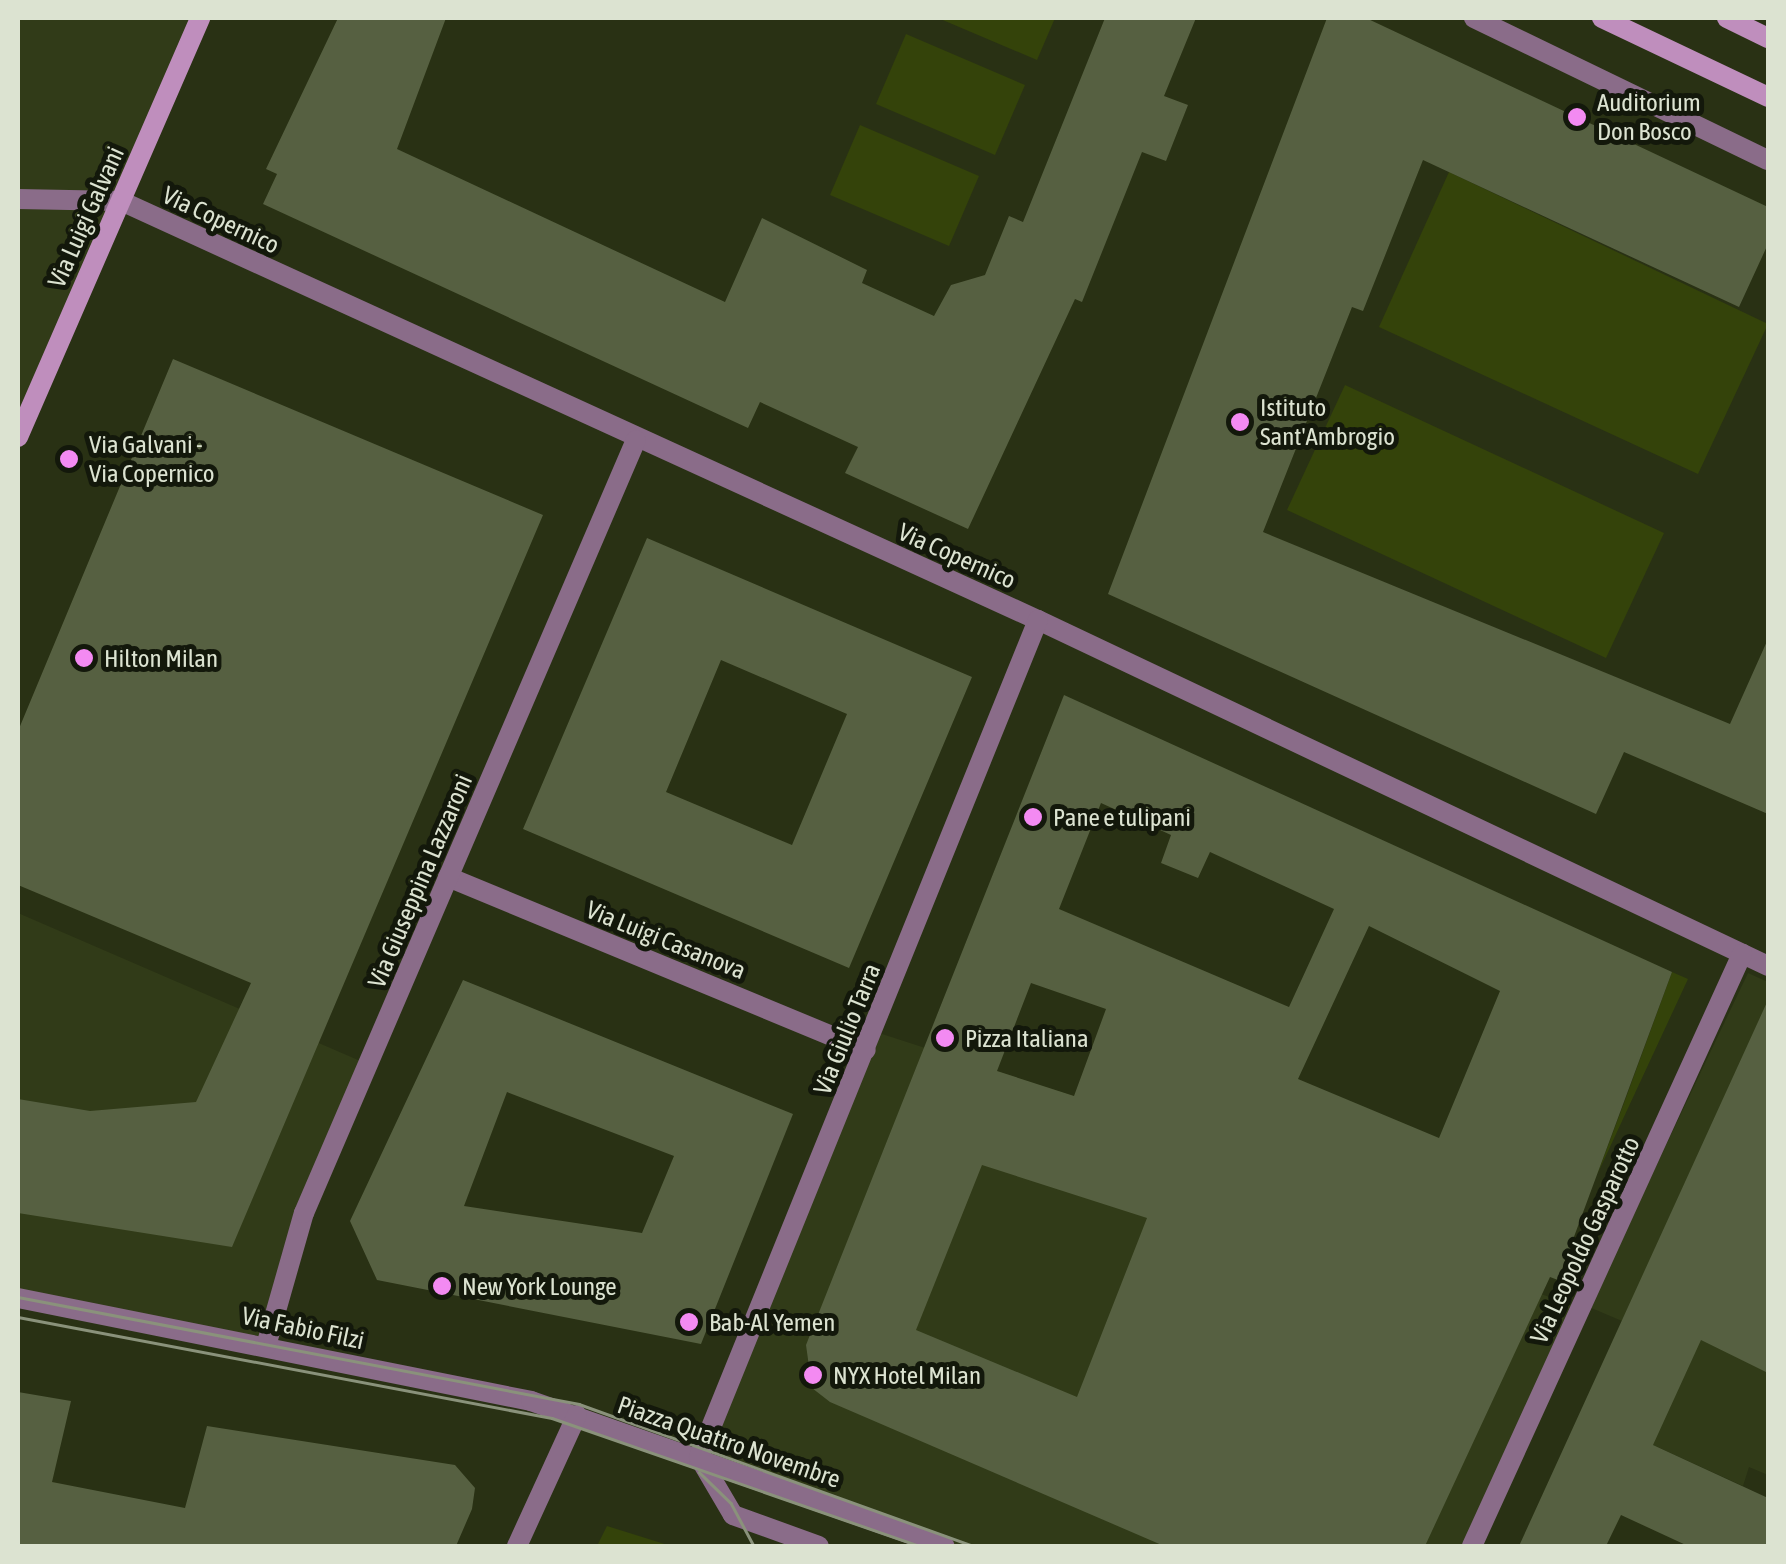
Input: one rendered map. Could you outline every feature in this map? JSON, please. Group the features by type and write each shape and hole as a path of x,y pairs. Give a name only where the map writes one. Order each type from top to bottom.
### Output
{"street":[{"name":"Via Luigi Galvani","path":"18,437 200,18"},
{"path":"1474,18 1768,160"},
{"path":"1602,18 1768,97"},
{"path":"1726,18 1768,38"},
{"path":"18,200 122,200"},
{"name":"Via Copernico","path":"122,200 636,440 1038,620 1768,966"},
{"name":"Via Giuseppina Lazzaroni","path":"266,1346 292,1245 636,440"},
{"name":"Via Giulio Tarra","path":"699,1457 1038,620"},
{"name":"Via Luigi Casanova","path":"448,877 866,1050"},
{"name":"Via Leopoldo Gasparotto","path":"1472,1546 1742,954"},
{"name":"Via Fabio Filzi","path":"18,1298 266,1346 577,1415"},
{"name":"Piazza Quattro Novembre","path":"517,1546 577,1415 940,1545"},
{"path":"699,1457 733,1515 819,1546"}],"shaded area":[{"path":"18,18 194,18 119,195 18,193"},
{"path":"938,18 1055,18 1037,60"},
{"path":"906,34 1025,85 995,155 876,104"},
{"path":"860,125 979,176 949,246 830,195"},
{"path":"1449,172 1768,324 1698,474 1379,327"},
{"path":"18,203 114,205 18,424"},
{"path":"1345,385 1664,533 1606,658 1287,510"},
{"path":"18,913 365,1063 282,1253 262,1339 18,1293"},
{"path":"1672,972 1688,979 1597,1175 1624,1103"},
{"path":"1748,973 1768,982 1768,1475 1749,1467 1743,1486 1653,1445 1622,1321 1589,1307"},
{"path":"879,1033 1437,1214 1424,1250 1576,1307 1465,1546 959,1546 709,1453"},
{"path":"607,1526 671,1546 597,1546"}],"building":[{"path":"338,18 446,18 397,149 725,302 762,218 867,270 862,283 934,316 951,285 985,275 1009,216 1023,222 1105,18 1196,18 1164,96 1188,105 1166,161 1142,152 1082,302 1075,299 968,529 845,473 858,447 760,402 748,428 263,204 277,174 266,169"},
{"name":"Istituto Sant'Ambrogio","path":"1327,18 1366,18 1768,207 1768,244 1739,307 1423,160 1363,311 1352,307 1263,532 1730,724 1768,639 1768,814 1624,752 1596,814 1108,594"},
{"path":"173,359 543,515 232,1247 18,1213 18,1099 90,1111 196,1102 251,983 18,885 18,731"},
{"path":"647,538 972,677 849,968 523,829","holes":["721,660 847,714 792,845 666,792"]},
{"path":"1064,695 1672,972 1558,1280 1550,1277 1425,1546 1164,1546 830,1402 812,1388 806,1345","holes":["1101,803 1171,835 1161,863 1198,878 1210,852 1334,909 1289,1007 1059,909","1369,926 1500,991 1439,1138 1298,1079","1031,983 1106,1009 1074,1096 997,1071","982,1165 1147,1218 1077,1397 916,1330"]},
{"path":"463,980 793,1114 701,1344 377,1280 350,1221","holes":["507,1092 674,1156 642,1233 464,1206"]},
{"path":"1768,1000 1768,1373 1701,1340 1653,1445 1768,1498 1768,1546 1688,1546 1621,1515 1606,1546 1519,1546"},
{"path":"18,1392 71,1401 52,1482 185,1508 207,1426 455,1465 475,1488 472,1509 456,1546 18,1546"}],"tram line":[{"path":"18,1297 579,1404 974,1546"},
{"path":"18,1317 552,1418 920,1546"},
{"path":"699,1472 731,1503 754,1546"}],"place":[{"name":"Auditorium Don Bosco","path":"1577,117"},
{"name":"Istituto Sant'Ambrogio","path":"1240,422"},
{"name":"Via Galvani - Via Copernico","path":"69,459"},
{"name":"Hilton Milan","path":"84,658"},
{"name":"Pane e tulipani","path":"1033,817"},
{"name":"Pizza Italiana","path":"945,1038"},
{"name":"New York Lounge","path":"442,1286"},
{"name":"Bab-Al Yemen","path":"689,1322"},
{"name":"NYX Hotel Milan","path":"813,1375"}]}
